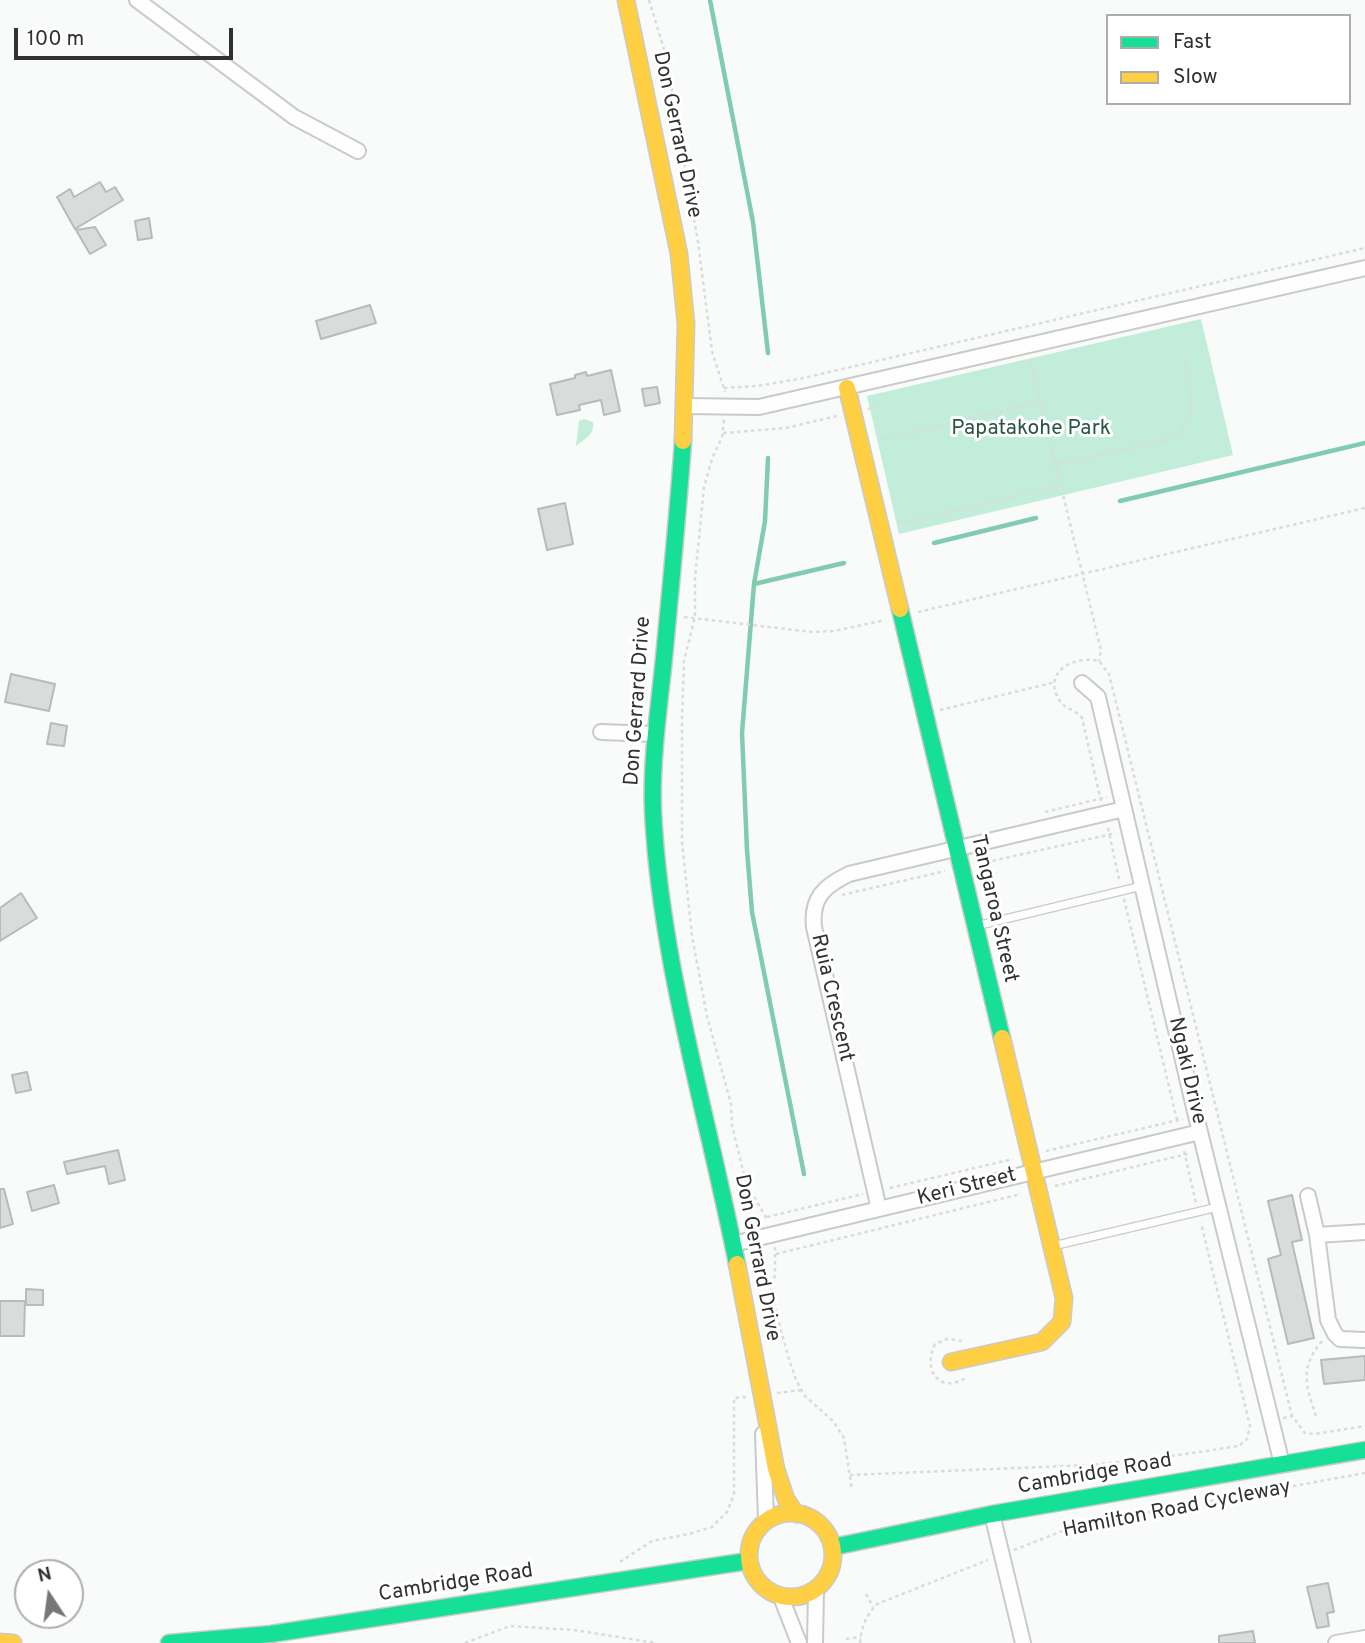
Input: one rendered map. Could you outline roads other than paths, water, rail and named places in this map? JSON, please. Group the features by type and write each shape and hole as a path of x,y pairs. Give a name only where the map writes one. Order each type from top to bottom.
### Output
{"street":[{"path":"137,0 294,117 358,151"},
{"name":"Don Gerrard Drive","path":"626,0 679,254 686,324 685,406 677,527 656,734 653,810 663,904 676,983 733,1244 762,1402 783,1496 796,1514"},
{"path":"685,406 759,407 1365,268"},
{"name":"Tangaroa Street","path":"847,388 902,617 950,851 962,868 1022,1157 1034,1172 1064,1298 1062,1322 1052,1335 1042,1342 951,1362"},
{"name":"Ngaki Drive","path":"1082,682 1098,697 1196,1116 1282,1464"},
{"path":"601,732 656,734"},
{"path":"950,851 1124,809"},
{"name":"Ruia Crescent","path":"879,1209 813,919 817,900 830,883 849,874 950,851"},
{"name":"Keri Street","path":"733,1244 1200,1132"},
{"path":"1308,1196 1317,1235 1328,1320 1340,1339 1365,1340"},
{"path":"1317,1235 1365,1231"},
{"name":"Don Gerrard Drive","path":"762,1402 766,1520"},
{"name":"Cambridge Road","path":"833,1547 992,1514 1365,1450"},
{"path":"796,1514 818,1523 825,1530 833,1547 830,1571 816,1590 793,1598 781,1597 760,1585 748,1561 753,1534 766,1520 777,1515 796,1514"},
{"path":"992,1514 1023,1643"},
{"name":"Cambridge Road","path":"169,1643 271,1634 748,1561"},
{"path":"815,1643 816,1590"},
{"path":"781,1597 799,1643"},
{"path":"1336,1643 1365,1638"},
{"path":"0,1642 13,1643"}],"lane":[{"path":"975,926 1142,886"},
{"path":"1052,1247 1219,1207"}],"waterway":[{"path":"710,0 753,222 768,353"},
{"path":"1120,501 1365,443"},
{"path":"768,458 765,521 754,584 742,733 747,850 752,912 804,1174"},
{"path":"934,543 1036,518"},
{"path":"754,584 844,563"}],"park label":[{"name":"Papatakohe Park","path":"1031,430"}]}
